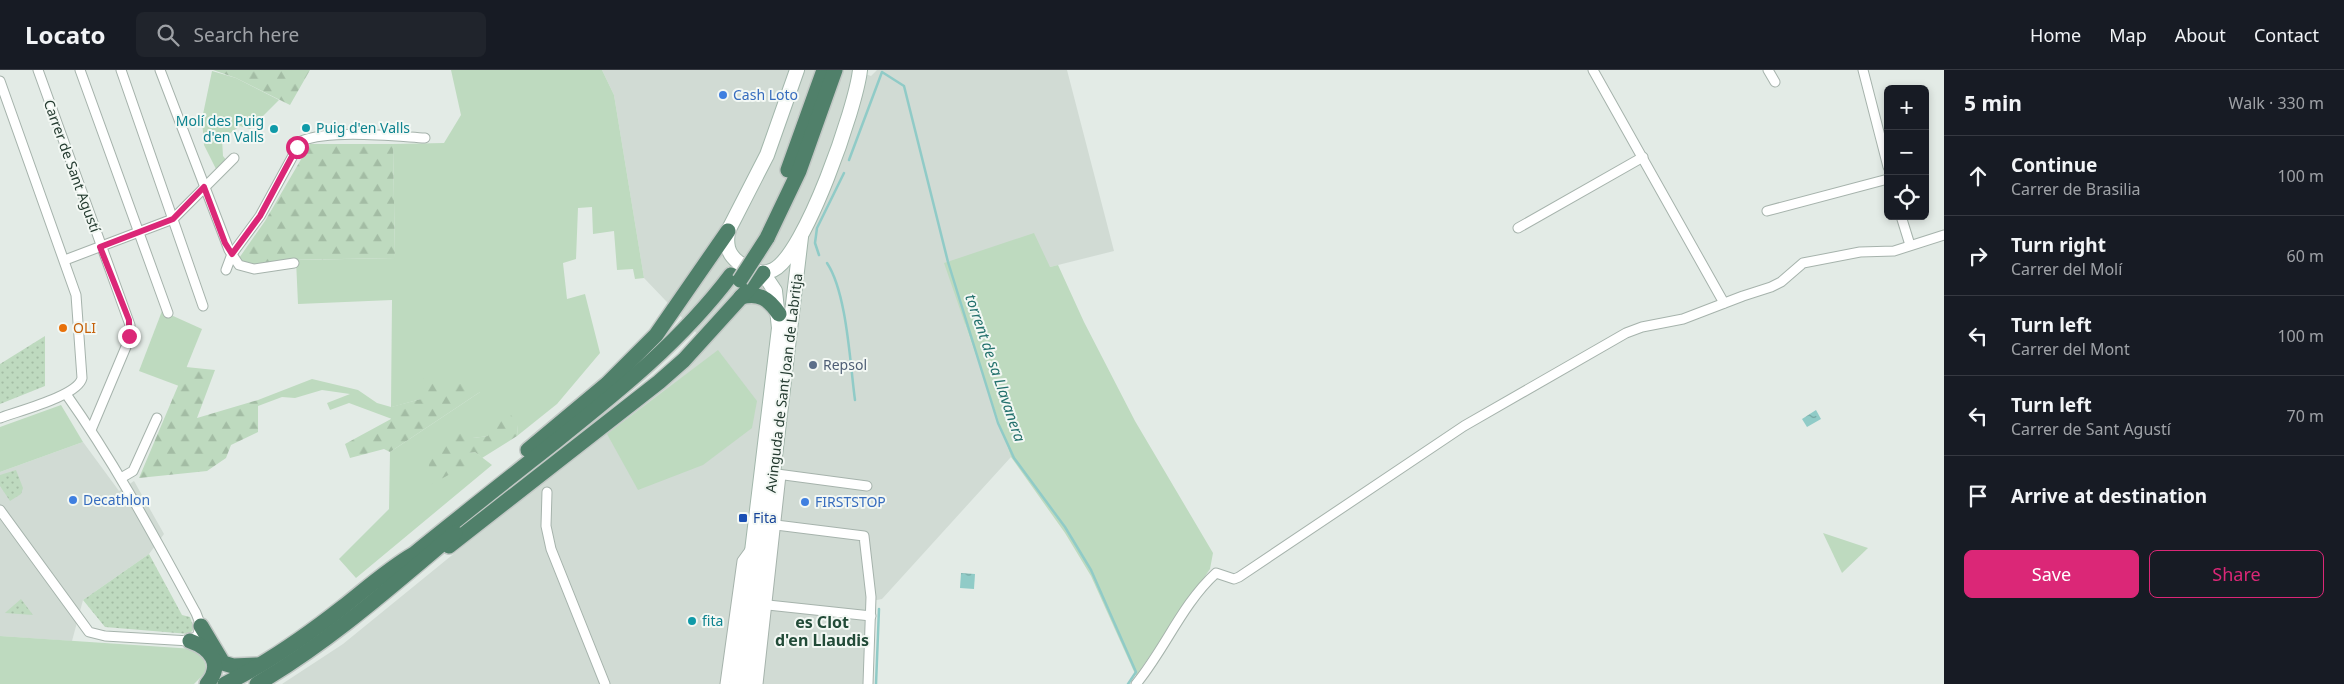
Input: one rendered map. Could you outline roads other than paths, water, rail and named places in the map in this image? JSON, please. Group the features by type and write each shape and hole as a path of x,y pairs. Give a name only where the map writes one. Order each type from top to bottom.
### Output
{"highway":[{"path":"763,235 824,70"},
{"path":"225,684 262,677 327,637 658,370 703,326 736,278 797,177 835,70"},
{"path":"398,563 410,550 606,384 648,342 728,231"},
{"path":"416,567 458,540 640,398 684,360 763,273"},
{"path":"262,677 317,627 398,563 414,554 650,364 736,278"},
{"path":"741,296 751,294 766,299 779,314"},
{"path":"201,626 223,663 262,677"},
{"path":"190,641 202,646 213,657 213,673 206,684"}],"main road":[{"path":"797,70 767,155 728,231 727,247 734,258 754,271 763,273 782,264 802,231 833,161 846,126 860,70"},
{"name":"Avinguda de Sant Joan de Labritja","path":"748,684 777,474 802,231"},
{"name":"Avinguda de Sant Joan de Labritja","path":"736,684 754,546 779,314 775,291 763,273"}],"street":[{"name":"Carrer de Sant Agustí","path":"38,70 100,247 129,320 128,342 92,430"},
{"path":"80,70 168,313"},
{"path":"121,70 203,306"},
{"path":"160,70 225,243 239,265 254,269 294,263"},
{"path":"1593,70 1724,303"},
{"path":"1768,70 1775,82"},
{"path":"1863,70 1884,151"},
{"path":"0,81 76,294 82,378 76,388 66,394 0,418"},
{"path":"226,270 232,254 260,216 301,141 335,136 382,135 425,138"},
{"path":"1518,228 1643,157"},
{"path":"65,260 173,219 234,158"},
{"path":"1768,211 1884,180"},
{"path":"1902,220 1910,245"},
{"path":"1136,684 1184,612 1216,573 1234,579 1239,577 1464,426 1626,333 1640,327 1682,319 1781,282 1803,263 1860,252 1894,251 1944,235"},
{"path":"0,510 89,632 105,636 190,641 197,636 201,626 121,478 92,430 66,394"},
{"path":"121,478 133,471 156,418"},
{"path":"777,474 867,486"},
{"name":"Avinguda de Sant Joan de Labritja","path":"758,684 776,525 777,474"},
{"path":"547,492 546,526 551,549 606,684"},
{"path":"776,525 864,536 871,597 868,684"},
{"name":"Avinguda de Sant Joan de Labritja","path":"725,684 742,562 754,546"},
{"path":"768,605 871,616"}],"water":[{"path":"1816,410 1821,419 1807,427 1802,419"},
{"path":"961,573 975,574 974,589 960,588"}],"waterway":[{"name":"torrent de sa Llavanera","path":"849,160 882,72 904,86 948,262 998,423 1014,458 1065,527 1091,570 1136,672 1128,684"},
{"path":"819,255 815,243 817,228 844,173"},
{"path":"827,263 834,276 843,310 855,400"},
{"path":"876,684 879,609"}],"place":[{"name":"Cash Loto","path":"723,95"},
{"name":"Puig d'en Valls","path":"306,128"},
{"name":"Molí des Puig d'en Valls","path":"274,129"},
{"name":"OLI","path":"63,328"},
{"name":"Repsol","path":"813,365"},
{"name":"Decathlon","path":"73,500"},
{"name":"FIRSTSTOP","path":"805,502"},
{"name":"Fita","path":"743,518"},
{"name":"fita","path":"692,621"}],"district":[{"name":"es Clot d'en Llaudis","path":"822,631"}]}
